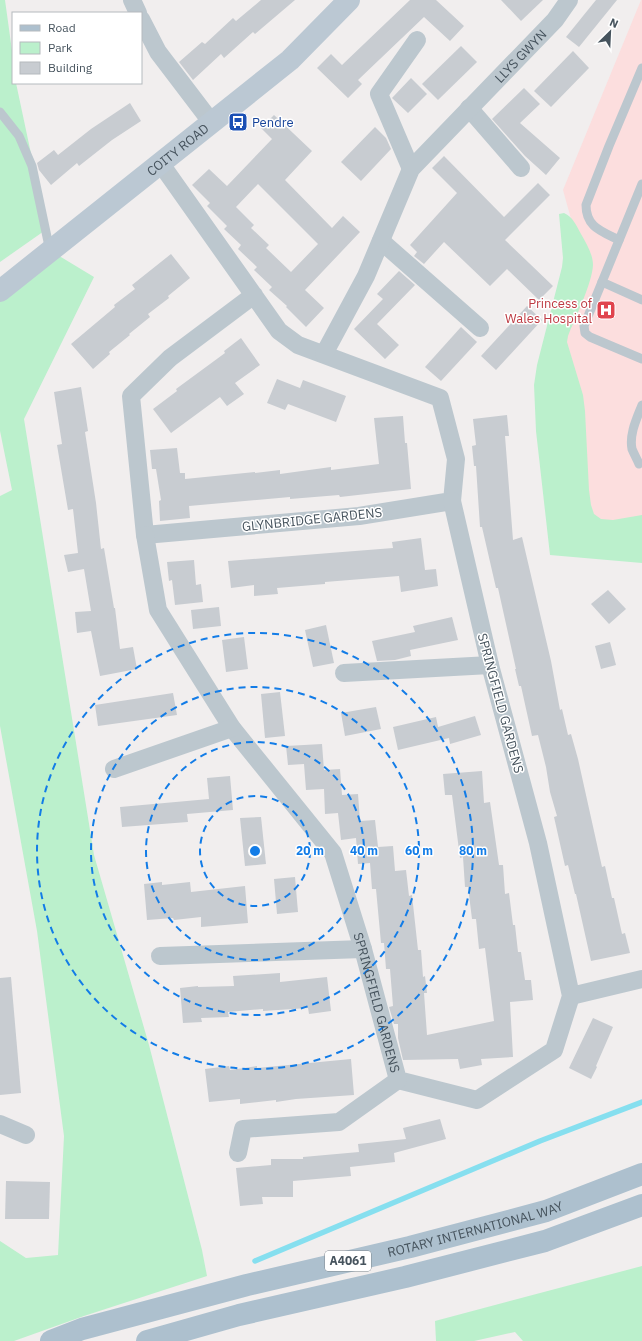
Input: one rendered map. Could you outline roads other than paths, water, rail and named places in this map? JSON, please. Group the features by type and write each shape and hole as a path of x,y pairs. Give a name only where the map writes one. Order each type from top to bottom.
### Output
{"main road":[{"name":"COITY ROAD","path":"0,291 290,60 349,0"},
{"name":"ROTARY INTERNATIONAL WAY","path":"50,1341 82,1329 247,1285 410,1247 546,1211 642,1174"},
{"name":"A4061","path":"147,1341 239,1315 405,1277 545,1241 642,1206"}],"street":[{"path":"132,0 138,12"},
{"name":"LLYS GWYN","path":"324,354 366,276 411,169 554,20 569,0"},
{"path":"142,21 158,52 212,123"},
{"path":"411,169 379,94 417,40"},
{"path":"469,108 521,168"},
{"path":"161,164 279,331 298,345 440,398 456,459 452,501"},
{"path":"381,241 480,328"},
{"path":"145,535 131,396 170,358 254,295"},
{"name":"GLYNBRIDGE GARDENS","path":"145,535 359,516 452,501"},
{"name":"SPRINGFIELD GARDENS","path":"145,535 158,610 232,728 333,853 363,949 398,1080 477,1100 554,1050 571,996 538,843 490,666 452,501"},
{"path":"344,673 490,666"},
{"path":"114,769 232,728"},
{"path":"160,956 363,949"},
{"path":"571,996 642,979"},
{"path":"238,1153 243,1129 339,1122 398,1080"},
{"path":"0,1124 26,1135"}],"lane":[{"path":"619,240 601,231 589,220 586,214 586,205 642,68"},
{"path":"0,112 19,136 32,166 50,252"},
{"path":"642,184 584,326 585,332 590,337 642,359"},
{"path":"602,282 642,300"},
{"path":"639,464 632,450 632,441 635,424 642,405"}],"waterway":[{"path":"255,1261 540,1141 642,1102"}],"place":[{"name":"Pendre","path":"238,122"},
{"name":"Princess of Wales Hospital","path":"606,310"}]}
